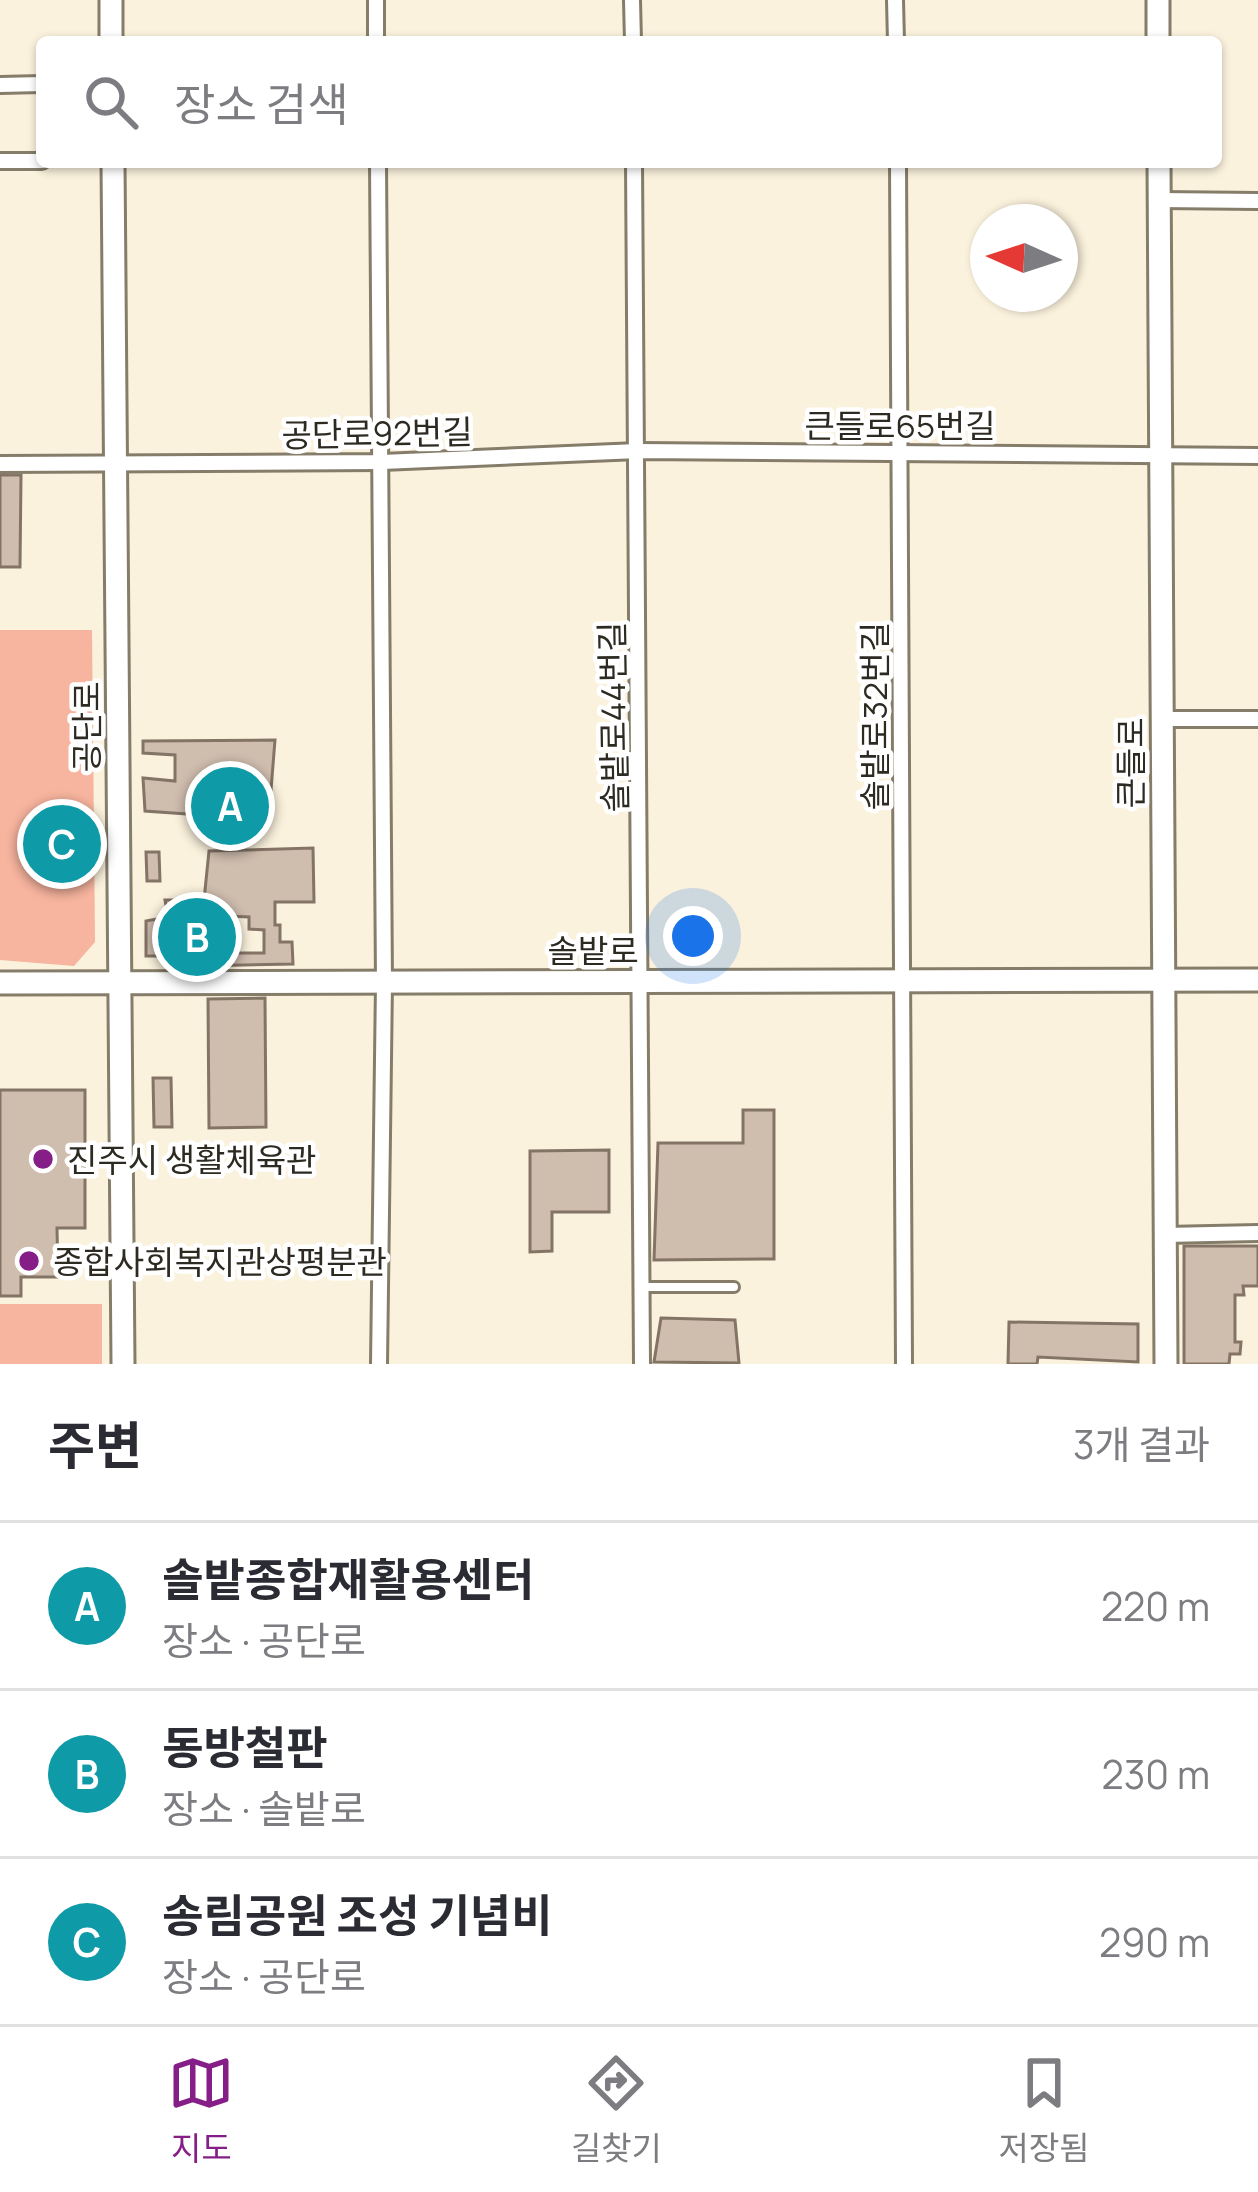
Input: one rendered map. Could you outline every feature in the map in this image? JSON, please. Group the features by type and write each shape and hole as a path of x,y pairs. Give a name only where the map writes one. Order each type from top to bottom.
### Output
{"street":[{"path":"110,0 112,36"},
{"path":"376,0 376,36"},
{"path":"632,0 633,36"},
{"path":"895,0 896,36"},
{"path":"1157,0 1158,36"},
{"path":"0,85 36,84"},
{"path":"0,161 36,161"},
{"name":"공단로","path":"113,168 123,1364"},
{"path":"378,168 384,983 379,1364"},
{"name":"솔밭로44번길","path":"634,168 642,1364"},
{"name":"솔밭로32번길","path":"898,168 904,1364"},
{"name":"큰들로","path":"1159,168 1166,1364"},
{"path":"1160,200 1258,200"},
{"name":"공단로92번길","path":"0,464 382,462 638,451"},
{"name":"큰들로65번길","path":"638,451 1258,456"},
{"path":"1162,719 1258,719"},
{"name":"솔밭로","path":"0,983 1258,980"},
{"path":"1165,1235 1258,1233"}],"lane":[{"path":"642,1287 734,1286"}],"shaded area":[{"path":"0,630 92,630 95,942 74,966 0,960"},
{"path":"0,1304 102,1304 102,1364 0,1364"}],"building":[{"path":"0,475 21,475 20,567 0,567"},
{"path":"275,740 271,790 243,791 243,818 145,811 143,778 175,781 175,755 143,753 143,741"},
{"path":"313,848 314,902 275,902 275,925 280,925 280,942 292,942 293,964 195,966 195,956 146,956 146,921 168,917 165,900 204,900 209,851","holes":["226,916 249,917 249,929 264,930 264,953 236,953 236,945 226,945"]},
{"path":"146,852 159,852 160,881 147,881"},
{"path":"265,998 266,1127 209,1128 208,999"},
{"path":"153,1078 171,1078 172,1127 154,1127"},
{"name":"진주시 생활체육관","path":"0,1090 85,1090 85,1228 57,1228 58,1277 21,1277 21,1296 0,1296"},
{"path":"743,1110 774,1110 774,1259 654,1260 658,1143 743,1143"},
{"path":"609,1150 609,1212 552,1212 552,1251 530,1252 530,1151"},
{"path":"1184,1246 1258,1246 1258,1286 1243,1286 1244,1295 1235,1295 1235,1342 1241,1342 1240,1354 1230,1354 1229,1364 1184,1364"},
{"path":"661,1318 735,1320 739,1363 654,1362"},
{"path":"1009,1322 1138,1324 1138,1362 1038,1357 1037,1364 1008,1364"}],"place":[{"name":"솔밭종합재활용센터","path":"230,806"},
{"name":"송림공원 조성 기념비","path":"62,844"},
{"name":"동방철판","path":"197,937"},
{"name":"진주시 생활체육관","path":"43,1159"},
{"name":"종합사회복지관상평분관","path":"29,1261"}]}
